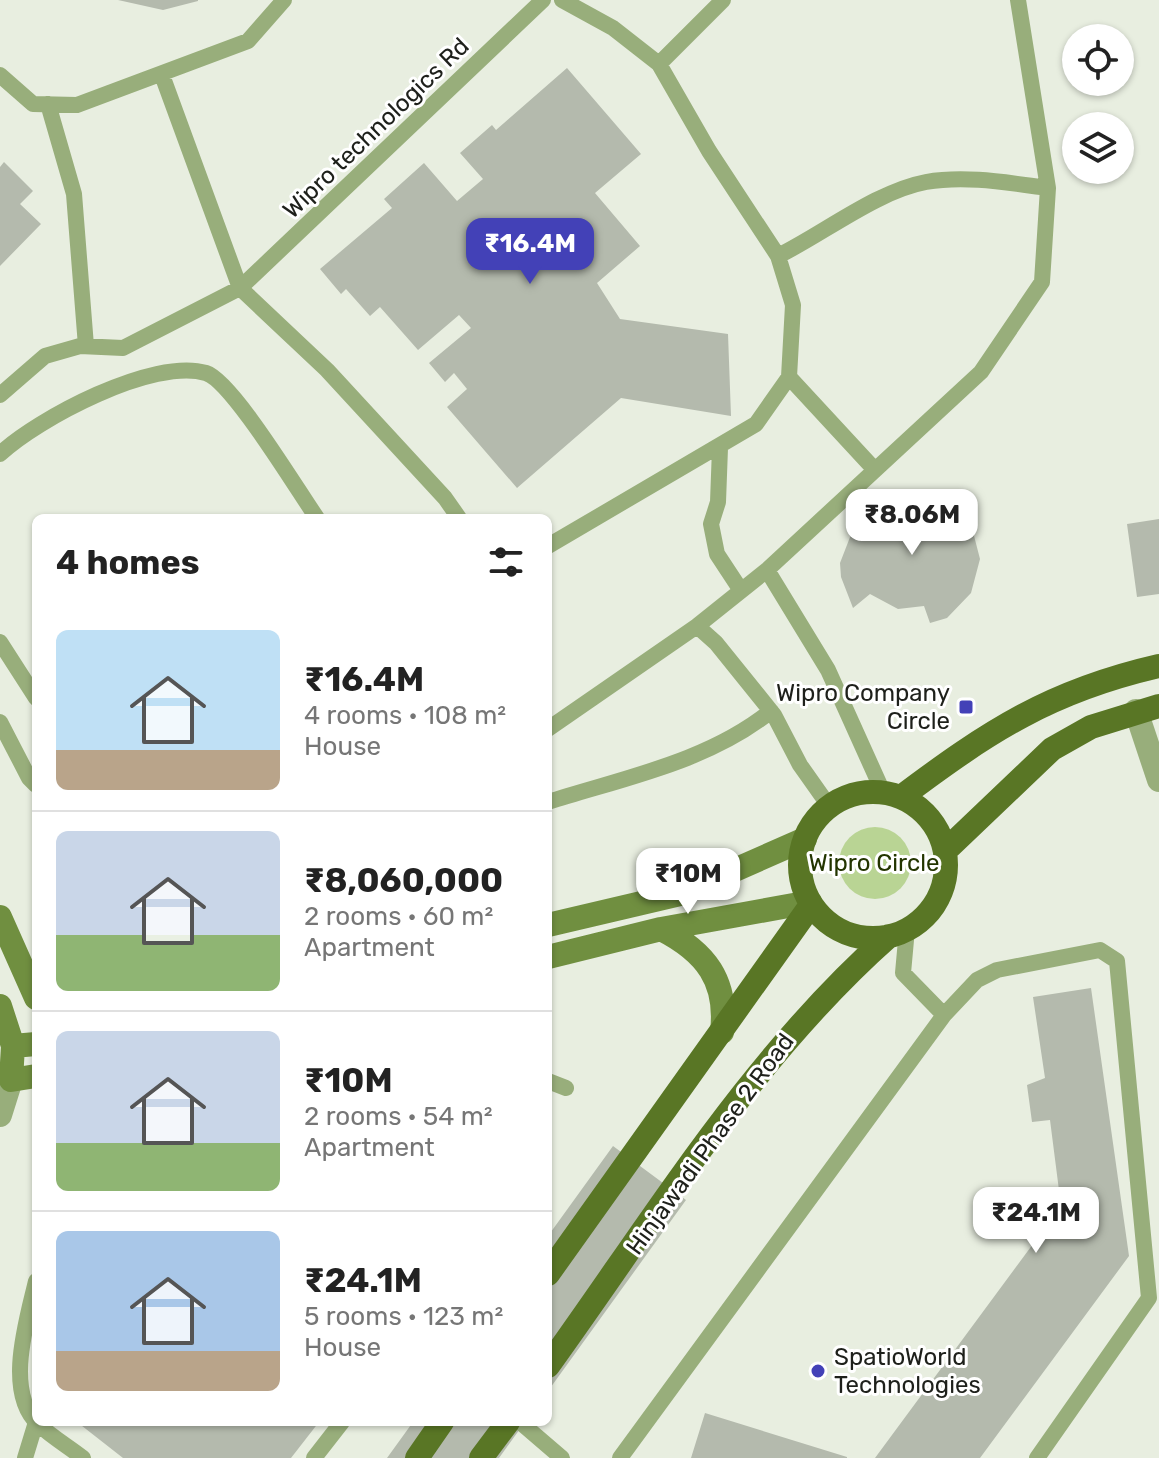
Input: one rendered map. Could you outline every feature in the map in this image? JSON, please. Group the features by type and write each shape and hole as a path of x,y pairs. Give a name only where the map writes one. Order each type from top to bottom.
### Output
{"main road":[{"path":"892,794 979,738 1049,701 1115,676 1159,666"},
{"path":"945,851 1052,749 1091,727 1148,709"},
{"path":"855,794 892,794 930,818 945,851 942,887 922,919 898,932 871,938 838,929 810,904 799,871 805,839 814,821 829,806 855,794"},
{"path":"552,1268 810,904"},
{"name":"Hinjawadi Phase 2 Road","path":"552,1360 766,1064 809,1012 898,932"},
{"path":"417,1458 439,1426"},
{"path":"481,1458 505,1426"}],"street":[{"path":"1148,709 1159,780"},
{"path":"552,924 680,894 805,839"},
{"path":"552,956 661,929 810,904"},
{"path":"0,917 32,989"},
{"path":"661,929 688,943 703,957 717,983 725,1008 722,1032"},
{"path":"0,1006 24,1045 0,1115"},
{"path":"11,1080 32,1077"}],"lane":[{"path":"0,75 33,104 77,105 248,41 284,0"},
{"name":"Wipro technologics Rd","path":"0,395 45,356 86,346 123,348 240,288 543,0"},
{"path":"552,544 720,448 756,424 789,377 793,305 778,256 709,151 659,64 613,28 562,0"},
{"path":"659,64 723,0"},
{"path":"552,726 697,626 767,570 981,372 1042,282 1048,188 1018,0"},
{"path":"162,75 240,288 327,370 456,514"},
{"path":"48,104 74,194 86,346"},
{"path":"778,256 870,204 925,182 980,180 1048,188"},
{"path":"0,454 71,404 122,385 174,373 206,373 229,391 314,514"},
{"path":"789,377 875,470"},
{"path":"720,448 718,502 711,524 717,554 740,589"},
{"path":"767,570 828,670 892,794"},
{"path":"697,626 716,643 771,711 800,765 829,806"},
{"path":"0,642 6,664 32,693"},
{"path":"552,801 694,756 751,727 771,711"},
{"path":"0,722 32,781"},
{"path":"898,932 903,973 944,1015"},
{"path":"620,1458 944,1015 977,980 997,970 1100,950 1117,961 1149,1298 1037,1458"},
{"path":"552,1083 566,1088"},
{"path":"32,1299 21,1348 22,1395 32,1414"},
{"path":"25,1458 35,1426"},
{"path":"41,1426 83,1458"},
{"path":"314,1458 339,1426"},
{"path":"525,1426 562,1458"}],"green space":[{"name":"Wipro Circle","path":"875,827 895,833 905,843 911,863 905,883 895,893 875,899 855,893 845,883 839,863 845,843 855,833"}],"building":[{"path":"118,0 198,0 198,1 163,10"},
{"path":"567,68 641,154 595,193 640,246 597,283 620,319 728,334 731,416 621,398 517,488 447,407 467,389 454,373 445,382 429,363 471,328 459,315 418,350 380,307 370,316 346,289 341,294 320,269 392,208 384,199 424,163 457,201 483,179 460,153 492,125 496,130"},
{"path":"4,162 33,191 20,204 41,224 0,266 0,167"},
{"path":"913,495 951,504 972,528 980,559 971,593 947,618 930,623 924,606 898,609 870,594 853,608 841,577 840,563 852,532 861,520 893,498"},
{"path":"1159,519 1159,594 1137,597 1127,524"},
{"path":"1091,988 1129,1256 980,1458 875,1458 1061,1206 1050,1120 1032,1122 1027,1085 1045,1078 1033,997"},
{"path":"613,1146 686,1200 552,1385 552,1230"},
{"path":"705,1413 847,1457 847,1458 691,1458"},
{"path":"82,1426 316,1426 291,1458 123,1458"},
{"path":"410,1426 522,1426 499,1458 387,1458"}],"place":[{"name":"Wipro Company Circle","path":"966,707"},
{"name":"SpatioWorld Technologies","path":"818,1371"}]}
